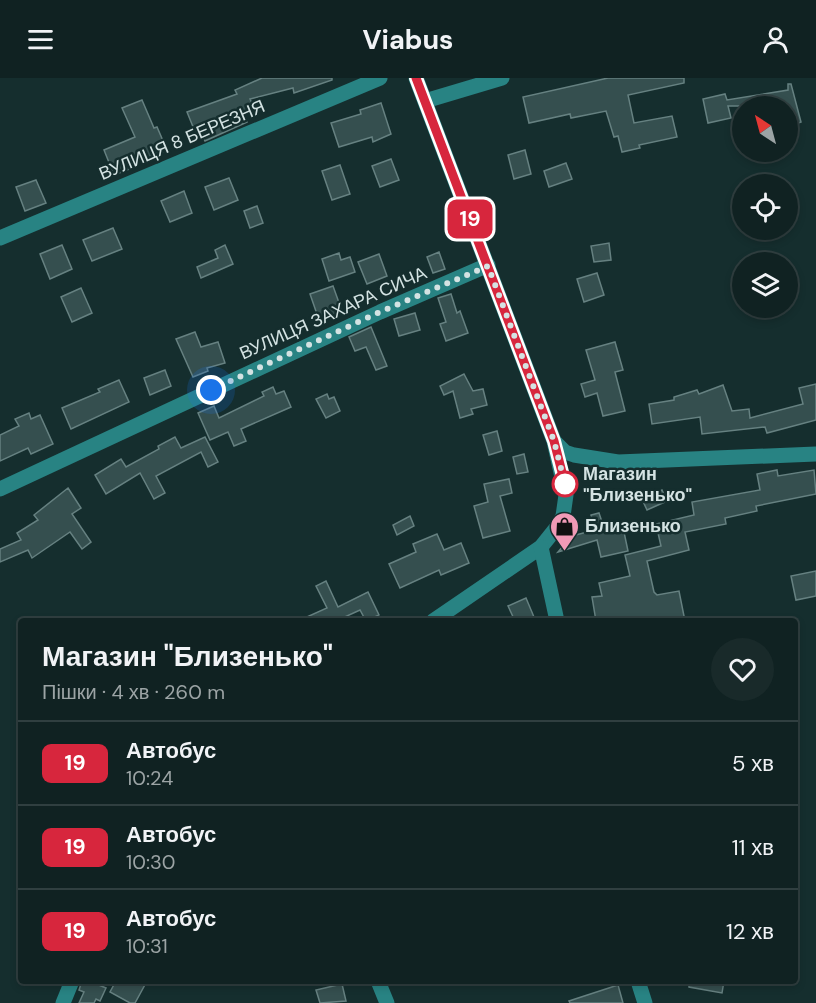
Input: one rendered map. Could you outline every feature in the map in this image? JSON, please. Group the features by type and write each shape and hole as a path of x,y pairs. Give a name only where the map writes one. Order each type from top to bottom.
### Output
{"street":[{"name":"ВУЛИЦЯ 8 БЕРЕЗНЯ","path":"0,238 380,78"},
{"path":"416,78 554,441 565,484 565,505 557,527 541,548 437,618"},
{"path":"425,101 502,78"},
{"name":"ВУЛИЦЯ ЗАХАРА СИЧА","path":"0,489 380,312 488,266"},
{"path":"554,441 565,452 574,455 618,462 816,454"},
{"path":"541,548 555,618"},
{"path":"63,1003 71,984"},
{"path":"379,984 387,1003"},
{"path":"639,984 645,1003"}],"building":[{"path":"262,78 332,78 332,80 294,93 293,88 250,99 255,110 244,115 247,122 205,141 203,137 198,139 187,112 237,94 235,90"},
{"path":"608,78 684,78 684,83 628,95 634,123 672,116 677,137 639,145 640,148 622,152 618,136 614,137 606,111 571,118 570,114 529,123 523,97"},
{"path":"788,84 791,84 794,96 751,96 788,90"},
{"path":"725,94 727,100 732,99 732,106 728,106 731,118 708,123 703,99"},
{"path":"142,100 167,150 136,162 137,166 114,175 104,150 135,137 122,108"},
{"path":"381,103 391,134 373,142 372,137 339,147 331,123 361,114 360,110"},
{"path":"525,150 531,174 514,179 508,155"},
{"path":"391,159 399,180 380,187 372,166"},
{"path":"566,163 572,179 549,187 544,171"},
{"path":"340,165 350,194 332,200 322,171"},
{"path":"229,178 238,200 214,210 205,187"},
{"path":"36,180 46,203 25,211 16,187"},
{"path":"184,191 192,213 170,222 161,201"},
{"path":"257,206 263,223 250,228 244,211"},
{"path":"113,228 122,249 92,261 83,240"},
{"path":"609,243 611,260 594,262 591,246"},
{"path":"62,245 72,269 50,279 40,254"},
{"path":"225,245 233,264 201,278 197,267 218,258 215,250"},
{"path":"439,252 445,269 433,273 427,257"},
{"path":"339,253 341,260 350,257 355,272 329,281 322,259"},
{"path":"379,254 387,276 367,284 358,262"},
{"path":"597,273 604,295 584,302 577,279"},
{"path":"333,286 342,311 319,320 310,294"},
{"path":"81,288 92,313 72,322 61,297"},
{"path":"451,294 457,313 460,311 468,333 446,341 440,324 446,322 438,298"},
{"path":"415,313 420,330 399,336 394,319"},
{"path":"371,327 387,366 376,370 366,347 355,351 349,337"},
{"path":"195,332 201,347 218,342 225,363 207,368 208,371 193,377 176,339"},
{"path":"615,342 623,370 615,372 625,411 603,416 597,393 585,397 581,384 595,380 586,350"},
{"path":"165,370 171,386 150,395 144,378"},
{"path":"464,374 473,391 483,389 487,405 471,409 473,414 460,418 453,391 444,395 440,386"},
{"path":"119,380 129,402 71,429 62,408 100,392 98,389"},
{"path":"816,384 816,420 767,433 765,427 702,434 700,417 652,424 649,404 674,400 674,397 697,390 699,394 723,385 732,411 749,409 750,418 803,404 799,388"},
{"path":"273,387 276,394 284,391 291,407 241,429 246,441 234,446 228,432 210,440 198,413 214,406 219,418 264,396 262,392"},
{"path":"327,394 329,399 334,397 340,411 326,418 316,399"},
{"path":"29,413 31,419 40,415 53,444 31,454 28,448 0,461 0,435 19,426 15,419"},
{"path":"497,431 502,451 489,455 483,435"},
{"path":"175,437 181,448 205,437 218,462 208,467 201,452 156,476 165,493 154,499 140,473 106,494 95,475 121,459 126,467 159,449 158,446"},
{"path":"524,454 528,472 517,474 513,457"},
{"path":"777,470 778,476 814,470 816,494 756,506 757,511 725,518 726,524 685,532 689,550 647,561 654,592 657,595 679,591 684,618 596,618 592,597 602,596 599,583 630,576 625,555 661,546 656,524 694,515 692,502 760,490 757,474"},
{"path":"509,479 512,493 500,496 510,531 483,538 474,506 488,502 484,484"},
{"path":"68,488 81,508 72,514 91,542 82,549 70,532 32,558 28,550 0,562 0,549 21,540 17,533 38,520 34,515"},
{"path":"662,490 667,501 647,510 642,499"},
{"path":"599,513 604,528 618,525 620,532 624,532 628,551 601,557 597,540 558,552 569,539 568,537 595,530 591,515"},
{"path":"410,516 414,526 397,535 393,525"},
{"path":"437,534 444,550 461,543 469,563 441,575 439,570 400,588 389,564 416,552 413,544"},
{"path":"816,571 816,596 796,600 791,576"},
{"path":"326,581 338,607 368,592 379,615 364,618 360,610 343,618 305,618 327,608 316,586"},
{"path":"526,598 534,617 514,618 508,606"},
{"path":"81,984 96,984 106,988 100,1001 96,999 94,1003 79,1003 84,992 79,990"},
{"path":"114,984 145,984 135,1003 130,1003 110,992"},
{"path":"342,984 346,1001 320,1003 316,990"},
{"path":"689,984 724,984 722,993 689,987"},
{"path":"618,985 623,1003 570,1003 569,1001"}],"bus line":[{"name":"19","path":"416,78 554,441 565,484"}],"place":[{"name":"Магазин \"Близенько\"","path":"565,484"},
{"name":"Близенько","path":"564,552"}],"route":[{"path":"211,390 380,312 488,266 554,441 565,484"}]}
